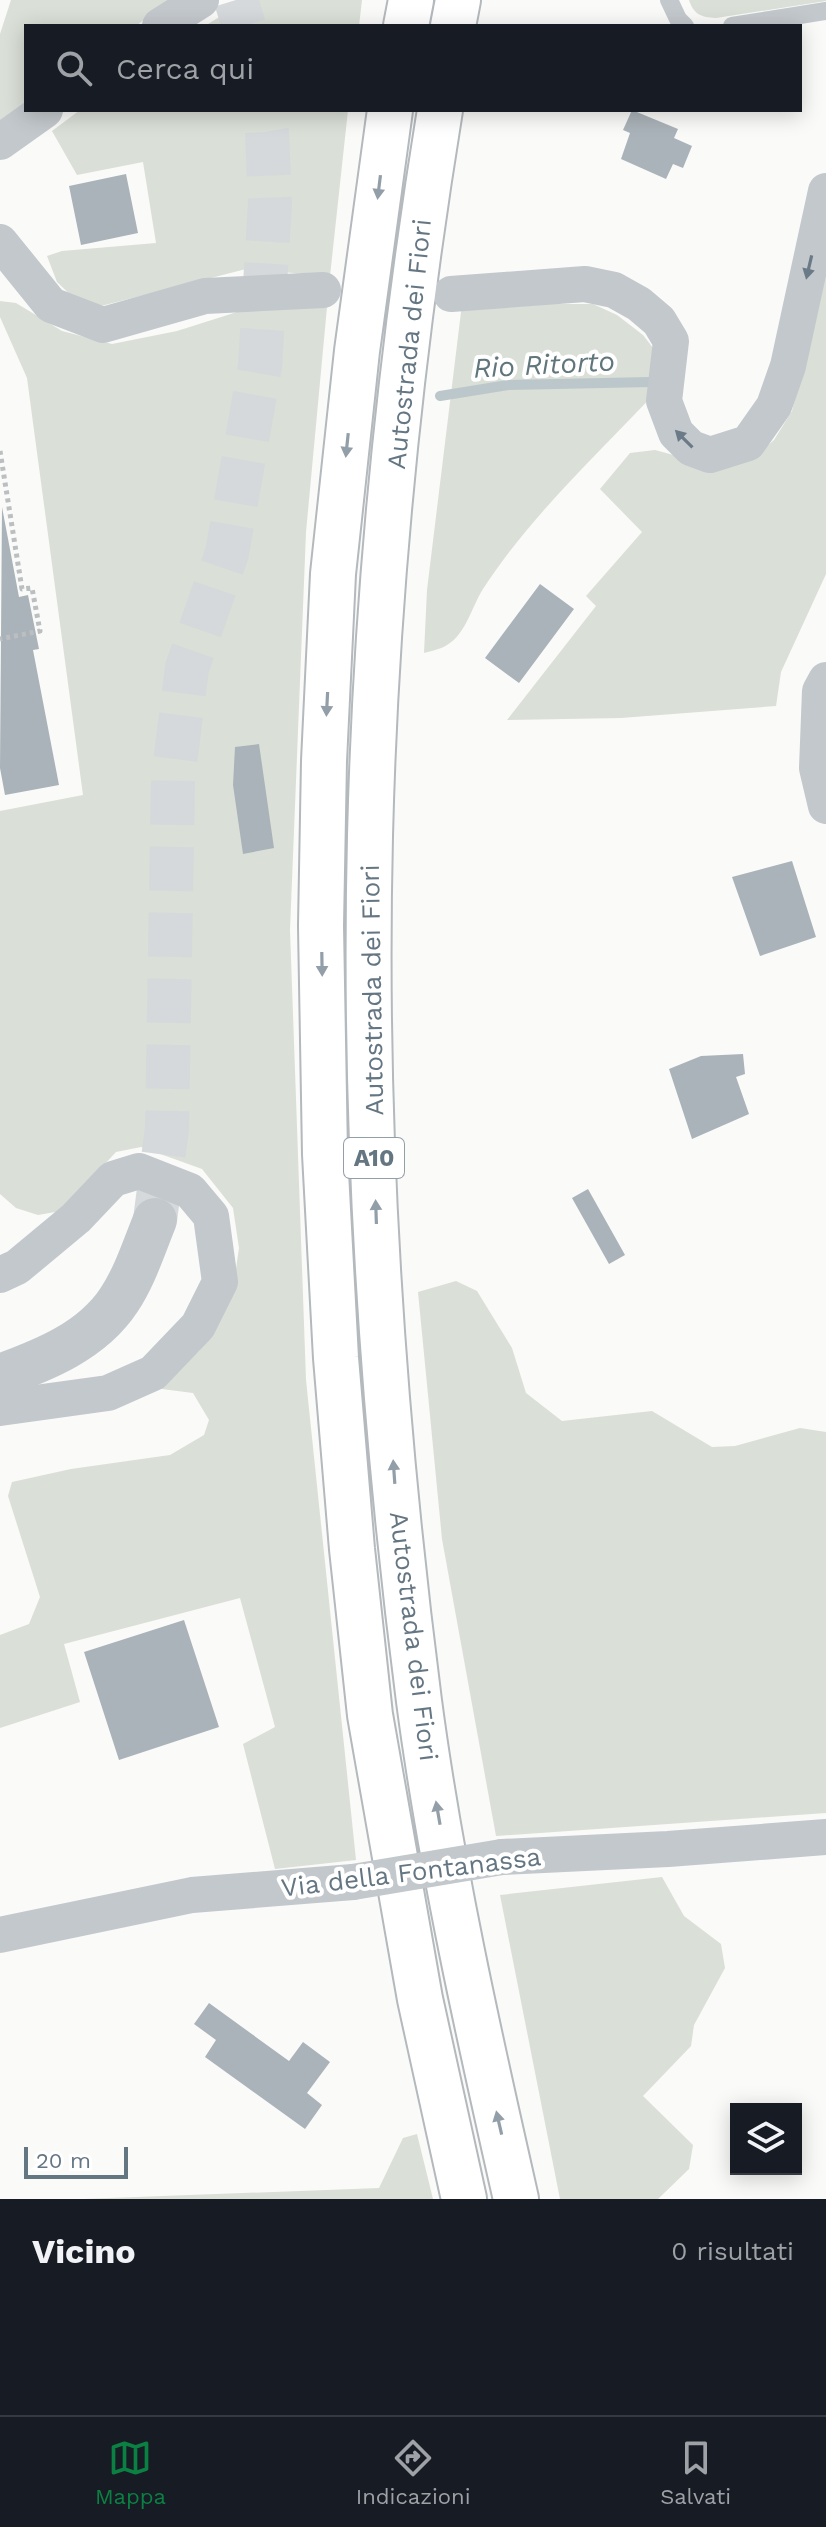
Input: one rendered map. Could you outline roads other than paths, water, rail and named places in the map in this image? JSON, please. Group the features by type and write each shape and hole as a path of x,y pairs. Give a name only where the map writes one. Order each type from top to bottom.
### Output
{"highway":[{"path":"406,24 411,0"},
{"path":"453,24 458,0"},
{"name":"Autostrada dei Fiori","path":"390,112 357,351 333,574 321,911 325,1154 337,1374 370,1715 420,1999 464,2199"},
{"name":"Autostrada dei Fiori","path":"440,112 399,418 379,645 370,836 370,1063 380,1289 392,1456 420,1705 454,1906 516,2199"}],"street":[{"path":"163,24 201,0"},
{"path":"0,142 42,112"},
{"path":"451,294 585,284 614,290 639,304 659,321 671,341 664,401 676,433 691,448 710,455 748,443 774,406 788,366 826,191"},
{"path":"0,242 51,305 103,325 205,296 323,290"},
{"path":"826,680 820,691 817,768 826,806"},
{"path":"0,1275 17,1267 76,1218 113,1179 139,1171 190,1191 211,1216 220,1282 198,1326 153,1373 108,1393 0,1408"},
{"path":"0,1376 37,1363 95,1328 119,1301 155,1220"},
{"name":"Via della Fontanassa","path":"0,1935 192,1895 353,1882 502,1857 826,1837"}],"lane":[{"path":"669,0 683,24"},
{"path":"745,24 826,11"}],"waterway":[{"name":"Rio Ritorto","path":"440,396 508,385 651,382"}],"tunnel":[{"path":"236,0 243,24"},
{"path":"155,1220 167,1128 173,779 187,668 227,553 260,366 270,203 263,112"}]}
